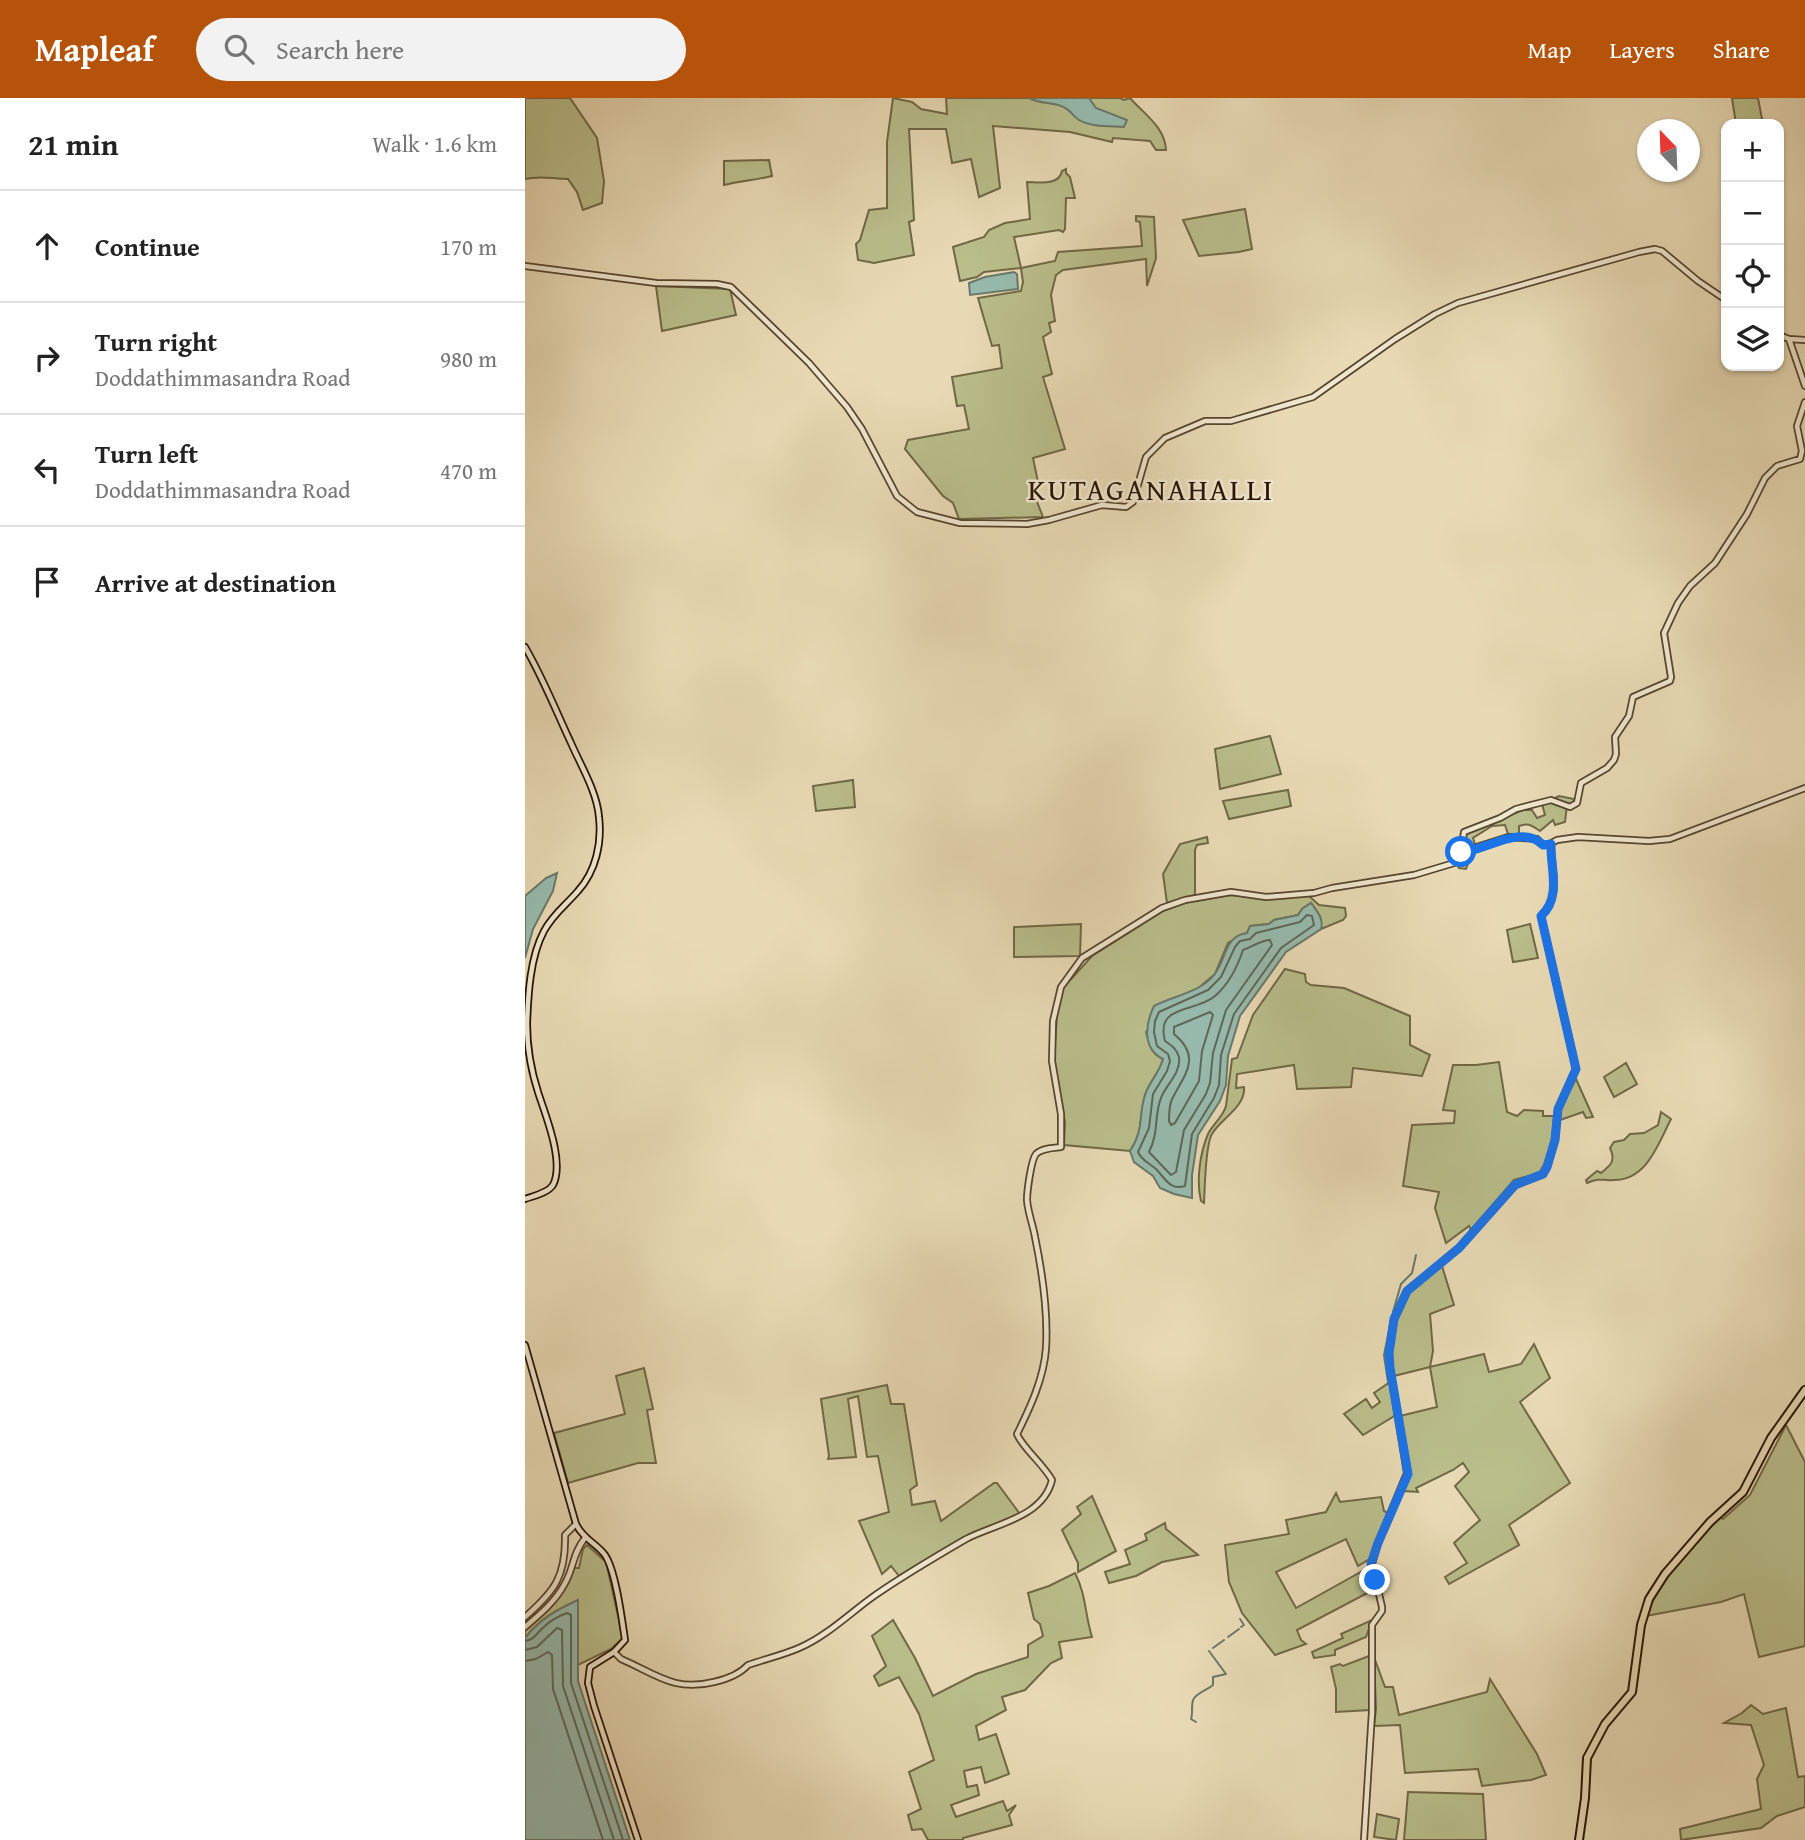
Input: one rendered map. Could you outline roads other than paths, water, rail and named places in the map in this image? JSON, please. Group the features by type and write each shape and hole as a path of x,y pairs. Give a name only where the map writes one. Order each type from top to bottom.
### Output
{"highway":[{"path":"1579,1840 1587,1758 1605,1724 1632,1692 1641,1625 1653,1591 1710,1522 1743,1492 1771,1438 1805,1390"}],"street":[{"path":"525,266 656,283 716,284 731,287 809,363 847,407 862,429 897,496 917,512 960,523 1036,523 1102,505 1126,508 1133,502 1146,457 1165,438 1205,421 1231,421 1313,397 1434,314 1467,301 1655,249 1669,255 1698,281 1721,297"},
{"path":"1784,337 1805,340"},
{"path":"1789,339 1805,386"},
{"path":"614,1652 621,1659 680,1685 697,1686 726,1679 743,1671 748,1665 799,1648 816,1639 871,1598 935,1557 974,1535 1026,1513 1049,1489 1052,1480 1046,1469 1019,1440 1017,1434 1031,1408 1046,1351 1046,1323 1027,1190 1032,1160 1036,1153 1043,1149 1061,1147 1061,1114 1052,1061 1053,1021 1061,988 1078,961 1162,908 1185,900 1231,892 1266,897 1314,893 1414,875 1454,863 1461,852 1464,832 1511,811 1551,800 1566,807 1574,805 1579,799 1581,783 1611,764 1616,754 1615,737 1629,716 1633,697 1666,684 1671,677 1664,635 1678,603 1690,586 1715,563 1747,514 1765,478 1777,466 1796,460 1801,455 1797,426 1805,402"},
{"path":"525,647 585,774 599,814 600,831 595,867 580,890 550,920 537,948 527,1003 527,1046 538,1092 550,1122 555,1149 555,1171 553,1185 546,1191 525,1199"},
{"path":"1461,852 1508,837 1537,839 1543,845 1578,837 1649,841 1670,839 1805,788"},
{"path":"1364,1840 1373,1712 1372,1625 1382,1611 1371,1564 1408,1474 1390,1361 1394,1319 1407,1291 1459,1248 1515,1185 1543,1174 1547,1167 1555,1140 1558,1109 1576,1069 1541,916 1548,909 1553,896 1551,844"},
{"path":"525,1346 576,1524 585,1538 607,1557 611,1568 625,1640 614,1652 590,1667 587,1683 638,1840"},
{"path":"525,1617 555,1585 564,1567 565,1535 576,1524"},
{"path":"525,1627 543,1612 564,1586 575,1550 585,1538"}],"water":[{"path":"1029,98 1089,98 1096,108 1127,120 1124,127 1089,124 1079,120 1065,108"},
{"path":"1014,272 1017,274 1018,289 970,295 969,283"},
{"path":"557,873 553,891 533,929 525,958 525,896 546,878"},
{"path":"1311,903 1321,918 1321,929 1286,952 1240,1016 1228,1056 1226,1085 1220,1101 1198,1135 1192,1175 1192,1198 1160,1188 1153,1176 1134,1162 1130,1151 1138,1134 1144,1098 1163,1059 1151,1049 1147,1035 1154,1006 1194,990 1208,981 1218,969 1230,943 1247,933 1250,926 1269,924 1274,920 1298,915"},
{"path":"578,1600 578,1681 630,1840 525,1840 525,1638 549,1616"}],"waterway":[{"path":"1393,1312 1401,1284 1412,1273 1416,1255"},
{"path":"1388,1382 1384,1355 1390,1325"},
{"path":"1240,1619 1244,1625 1241,1627"},
{"path":"1228,1637 1239,1629"},
{"path":"1213,1648 1224,1640"},
{"path":"1196,1722 1191,1719 1194,1698 1213,1685 1213,1677 1226,1674 1209,1651"}],"district":[{"name":"KUTAGANAHALLI","path":"1151,489"}]}
